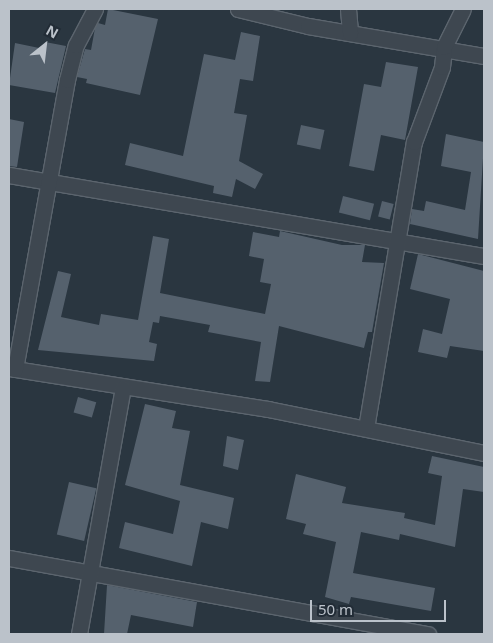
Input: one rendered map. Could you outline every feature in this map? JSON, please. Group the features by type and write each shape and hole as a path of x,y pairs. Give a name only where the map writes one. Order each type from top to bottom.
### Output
{"street":[{"path":"95,9 76,45 12,368 366,428 484,453"},
{"path":"238,9 350,33 484,56"},
{"path":"348,9 350,33"},
{"path":"366,428 400,240 414,142 442,66 444,48 463,9"},
{"path":"9,175 400,240 484,256"},
{"path":"78,634 123,388"},
{"path":"9,558 91,571 428,634"}],"building":[{"path":"108,9 158,19 140,95 86,83 87,79 77,77 85,49 91,50 95,28 98,23 105,25"},
{"path":"241,32 260,36 253,81 240,79 234,113 247,115 239,161 263,174 255,189 236,179 232,197 213,193 214,186 125,165 130,143 183,156 204,54 235,60"},
{"path":"45,42 66,46 55,93 9,85 15,43 44,49"},
{"path":"386,62 418,67 405,140 381,135 374,171 349,166 364,84 381,87"},
{"path":"9,119 24,122 17,167 9,166"},
{"path":"301,125 324,130 320,150 297,145"},
{"path":"446,134 484,142 478,239 410,224 412,209 424,211 426,201 465,210 471,172 441,166"},
{"path":"343,196 374,204 370,220 339,212"},
{"path":"382,201 394,204 390,219 378,217"},
{"path":"280,231 342,245 365,245 362,262 384,263 372,332 368,332 364,348 279,326 270,382 255,381 261,342 208,332 210,325 160,316 159,323 153,322 149,342 157,344 154,361 38,350 58,271 71,274 61,317 99,325 101,314 138,320 153,236 169,239 160,293 265,314 271,284 260,282 264,259 249,256 253,232 279,237"},
{"path":"418,254 484,271 484,351 450,346 447,358 418,352 423,329 442,334 450,299 410,289"},
{"path":"78,397 96,402 92,418 74,412"},
{"path":"145,404 176,411 172,428 190,431 180,485 234,498 228,529 201,522 192,566 119,548 125,522 173,534 180,501 125,485"},
{"path":"227,436 244,440 238,470 223,466"},
{"path":"432,456 484,467 484,492 463,489 455,547 400,534 399,540 361,532 353,573 435,588 431,611 351,597 349,604 325,597 336,542 303,534 306,524 286,519 296,474 346,487 342,503 405,513 404,518 435,525 442,476 428,473"},
{"path":"69,482 96,488 84,541 57,535"},
{"path":"107,585 197,602 193,627 131,615 127,634 104,634"}]}
